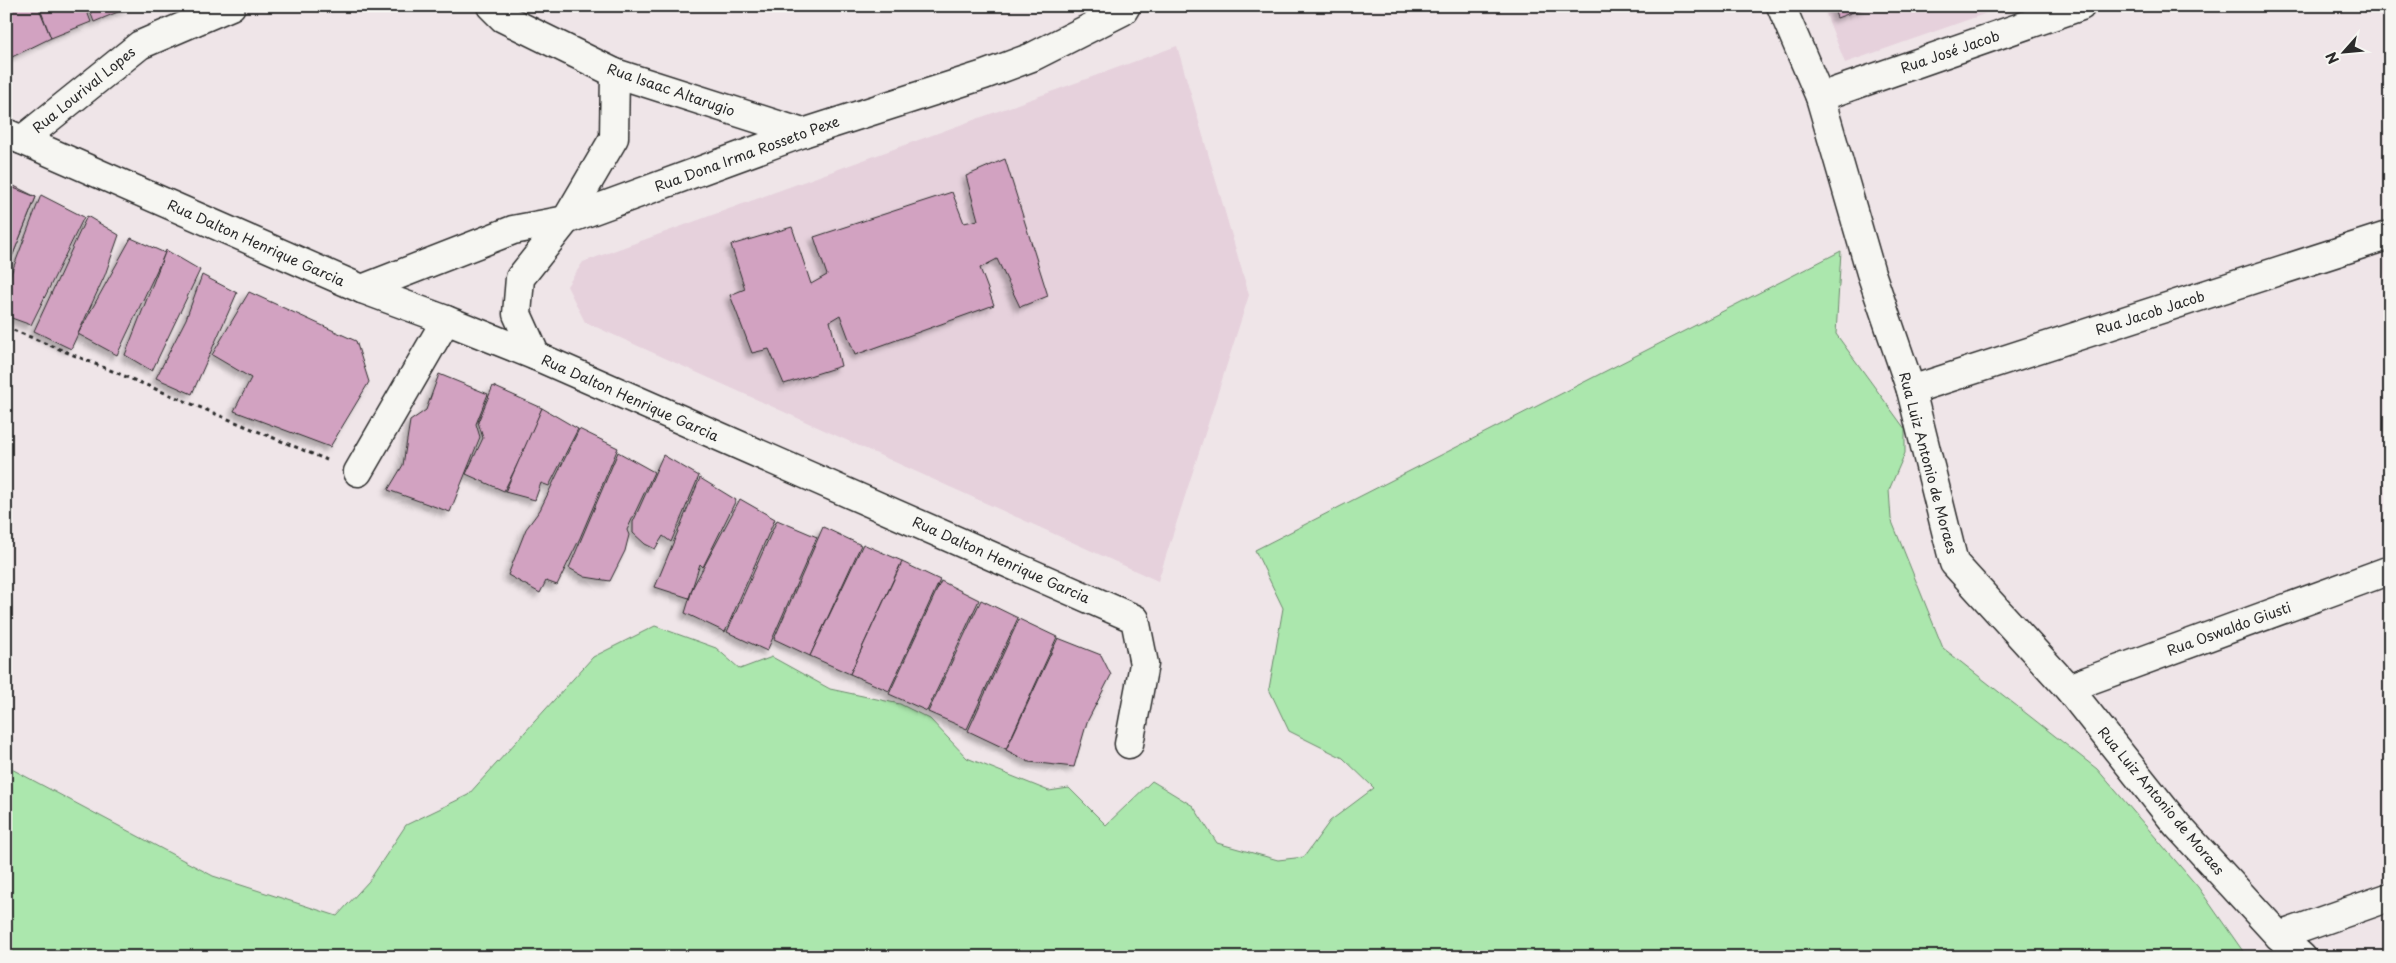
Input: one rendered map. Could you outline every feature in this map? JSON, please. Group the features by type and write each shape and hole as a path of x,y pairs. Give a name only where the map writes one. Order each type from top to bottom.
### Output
{"street":[{"name":"Rua Lourival Lopes","path":"14,137 140,45 231,6"},
{"name":"Rua Isaac Altarugio","path":"491,6 503,18 615,73 803,133"},
{"name":"Rua Dona Irma Rosseto Pexe","path":"362,289 513,230 566,220 803,133 984,75 1032,57 1123,11 1126,6"},
{"name":"Rua Luiz Antonio de Moraes","path":"1781,6 1820,97 1870,272 1911,390 1954,563 2068,688 2177,824 2279,936 2302,957"},
{"name":"Rua José Jacob","path":"1820,97 2081,6"},
{"path":"536,356 517,314 520,278 566,220 614,138 615,73"},
{"name":"Rua Dalton Henrique Garcia","path":"14,137 362,289 536,356 1135,619 1144,664 1129,744"},
{"name":"Rua Jacob Jacob","path":"1911,390 2390,235"},
{"path":"358,472 446,320"},
{"name":"Rua Oswaldo Giusti","path":"2068,688 2390,570"},
{"path":"2279,936 2390,896"}],"path":[{"path":"6,327 358,472"}],"shaded area":[{"path":"1823,6 2007,6 1845,63"},
{"path":"1177,46 1249,295 1158,581 585,322 567,286 583,262"}],"green space":[{"path":"1841,251 1836,334 1905,429 1905,453 1889,490 1891,519 1943,648 2097,769 2198,887 2247,957 6,957 6,766 213,876 337,916 369,881 406,825 468,795 593,657 655,626 716,648 740,669 772,657 830,689 900,704 930,719 967,758 1049,791 1069,788 1106,825 1152,781 1193,806 1217,843 1278,860 1304,857 1330,821 1374,788 1343,758 1289,731 1269,689 1283,608 1255,550"}],"building":[{"path":"6,6 38,6 51,38 12,57 6,48"},
{"path":"39,6 85,6 91,22 51,38"},
{"path":"88,6 132,6 94,22"},
{"path":"1833,6 1869,6 1837,18"},
{"path":"1005,159 1048,296 1020,307 997,259 980,268 994,305 855,355 840,315 830,321 841,366 784,384 769,349 752,353 730,295 745,289 731,245 792,227 811,284 827,275 814,237 952,192 964,223 978,220 966,176"},
{"path":"6,182 36,197 6,272"},
{"path":"6,185 36,197 6,272"},
{"path":"41,195 84,217 31,325 6,316 6,287"},
{"path":"87,216 119,235 105,275 71,349 34,331"},
{"path":"131,238 165,253 117,355 78,334"},
{"path":"166,250 200,270 152,371 125,355"},
{"path":"202,275 237,293 192,394 156,378 186,319"},
{"path":"249,292 356,341 369,382 330,447 234,411 251,378 212,355"},
{"path":"439,374 488,394 476,424 480,437 450,512 388,490 403,465 410,421 426,410"},
{"path":"493,386 542,408 528,443 504,491 466,474 483,438 478,422"},
{"path":"542,408 578,429 549,486 541,483 535,500 505,492"},
{"path":"579,429 618,448 580,538 557,585 546,581 540,593 508,575 526,529 540,510"},
{"path":"618,452 654,472 627,530 629,535 625,551 610,581 585,577 569,568"},
{"path":"663,455 699,476 671,542 663,536 655,549 645,544 633,533 633,522"},
{"path":"700,478 736,500 703,567 700,564 689,598 655,587"},
{"path":"740,499 775,519 725,632 685,613 693,587"},
{"path":"777,520 817,537 767,651 727,632"},
{"path":"823,527 861,545 810,656 774,639"},
{"path":"863,544 902,561 850,674 810,656"},
{"path":"902,562 940,580 889,691 850,674"},
{"path":"941,581 979,600 927,711 889,694"},
{"path":"981,600 1018,618 967,729 928,712"},
{"path":"1019,619 1057,637 1006,749 968,731"},
{"path":"1058,638 1101,655 1111,675 1087,722 1074,767 1029,762 1006,750"}]}
